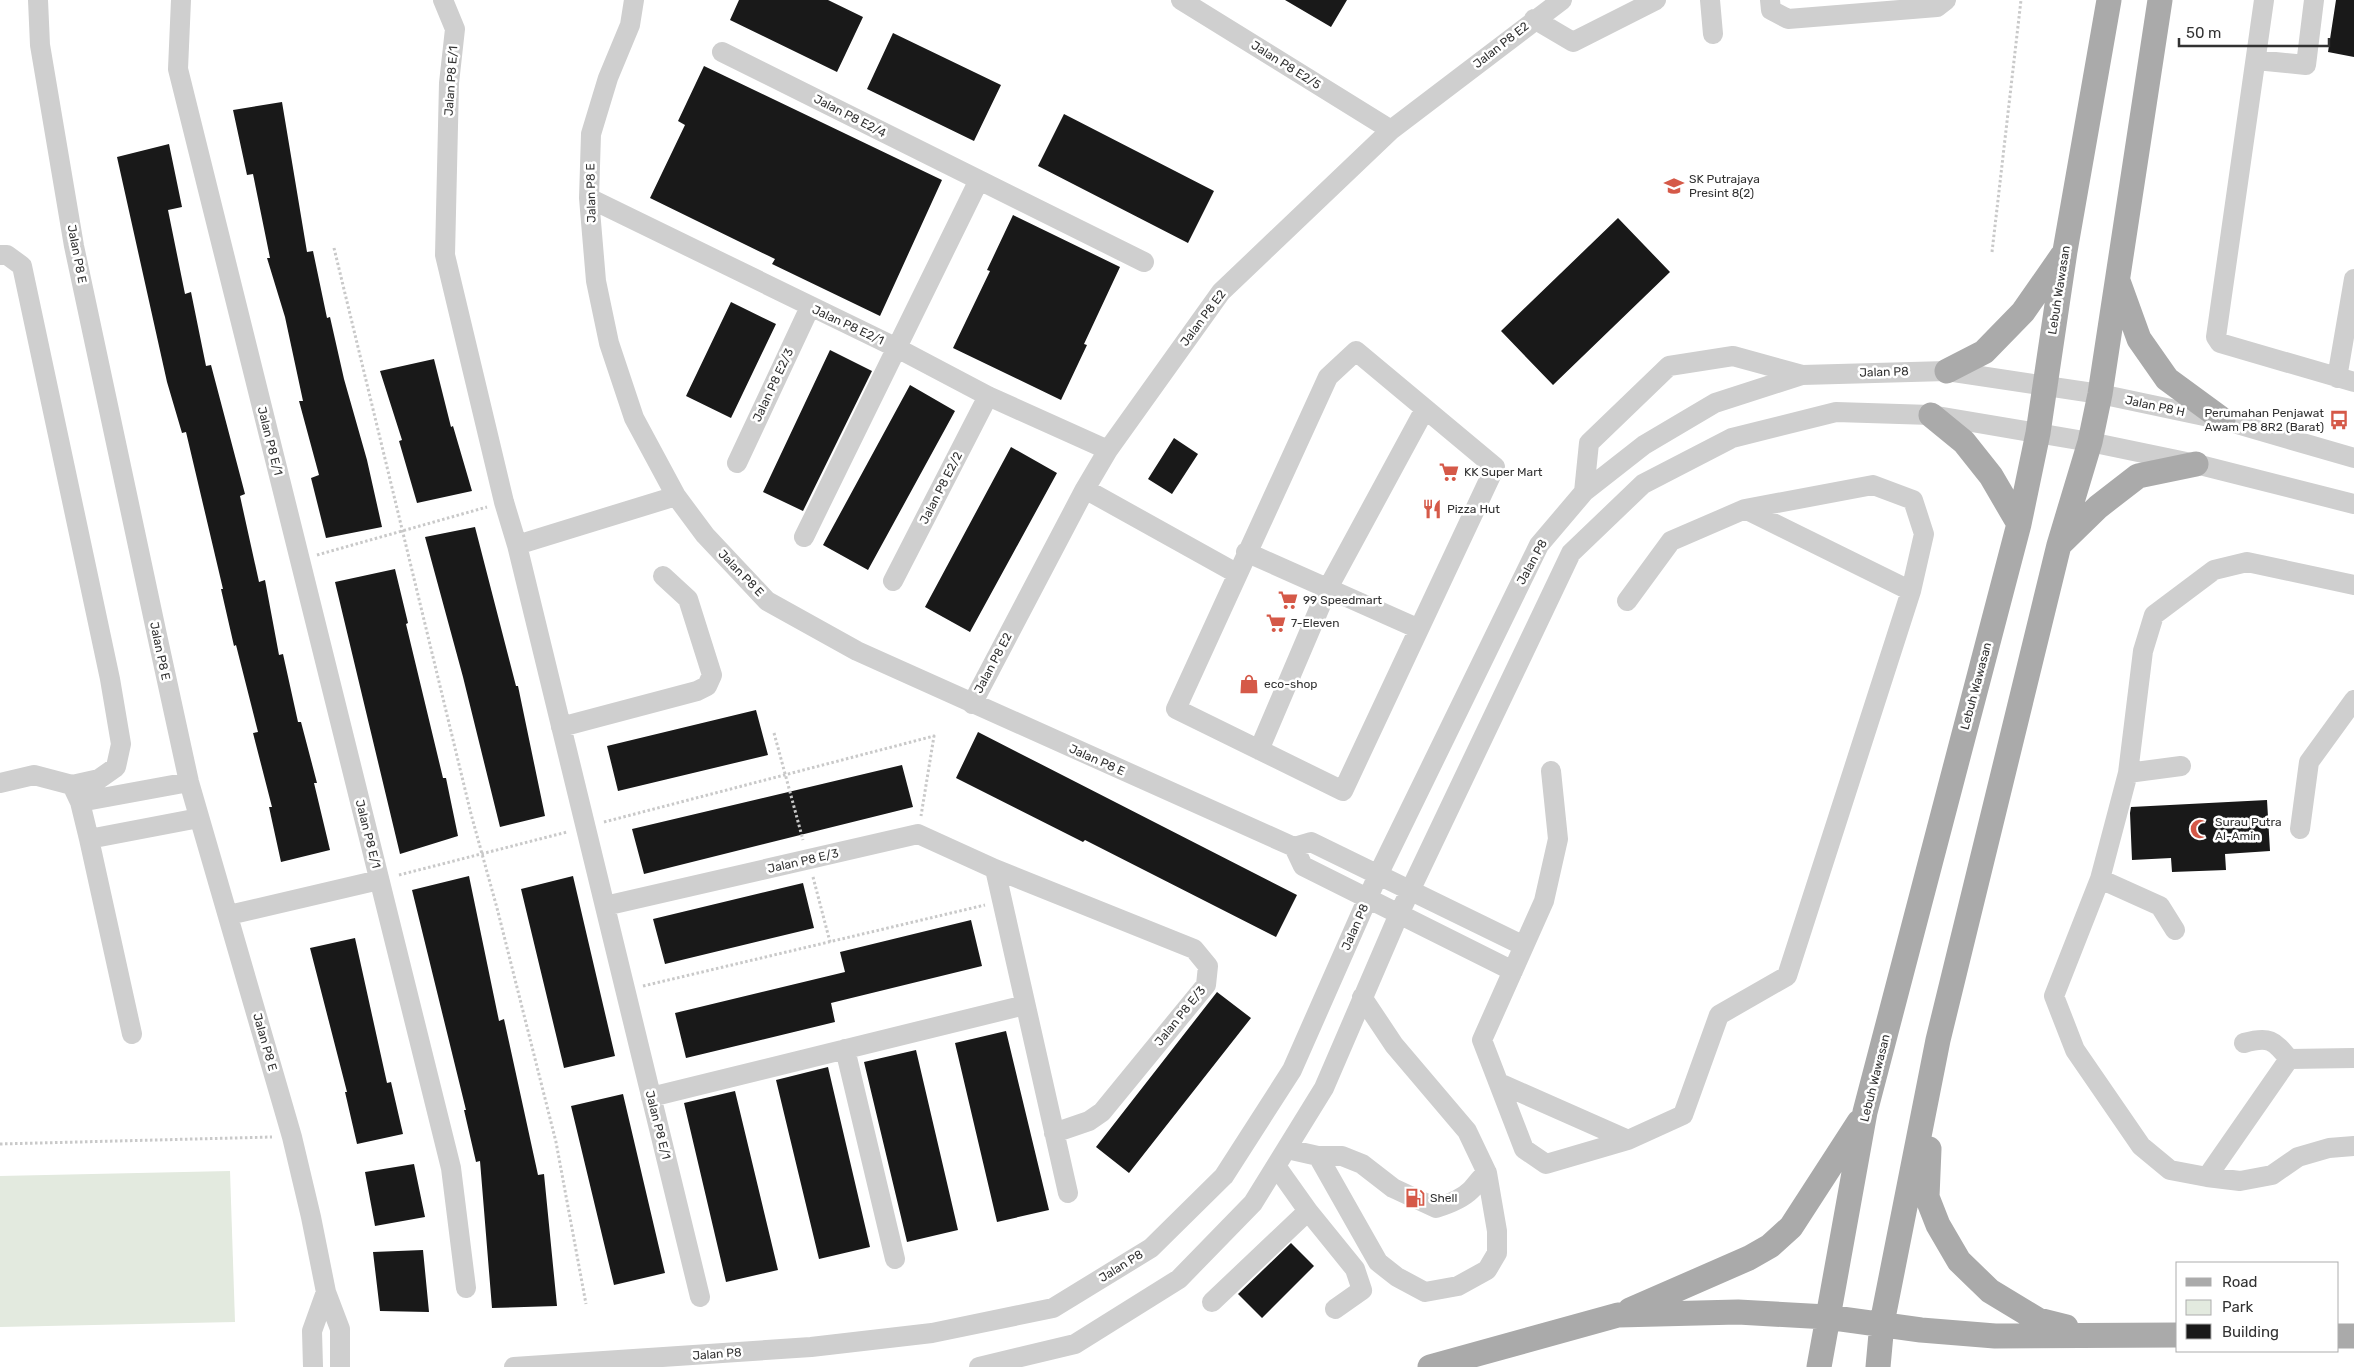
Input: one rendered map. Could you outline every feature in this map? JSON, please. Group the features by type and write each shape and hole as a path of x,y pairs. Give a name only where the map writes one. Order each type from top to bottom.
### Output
{"main road":[{"name":"Lebuh Wawasan","path":"1820,1367 1827,1316 1865,1112 2019,524 2038,433 2043,385 2109,0"},
{"path":"1878,1367 1882,1323 1938,1040 2059,545 2090,442 2100,394 2160,0"},
{"path":"1947,371 1984,352 2023,312 2065,251"},
{"path":"2118,279 2139,340 2167,379 2223,420"},
{"path":"1931,415 1964,442 1991,476 2019,524"},
{"path":"2059,545 2098,507 2138,476 2196,464"},
{"path":"1938,1040 1929,1140 1927,1197 1938,1225 1959,1261 1990,1291 2038,1320 2093,1334"},
{"path":"1430,1367 1618,1315 1749,1258 1770,1246 1790,1227 1865,1112"},
{"path":"1618,1315 1738,1312 1827,1316 1922,1330 1995,1336 2176,1335"},
{"path":"2339,1336 2354,1336"}],"street":[{"name":"Jalan P8 E","path":"38,0 40,45 74,246 189,782 292,1137 326,1292 340,1329 340,1367"},
{"name":"Jalan P8 E/1","path":"181,0 178,69 451,1168 466,1288"},
{"name":"Jalan P8 E/1","path":"443,0 455,29 449,83 445,255 700,1298"},
{"name":"Jalan P8 E","path":"634,0 630,25 608,78 591,134 590,198 596,281 609,343 634,418 676,496 705,535 767,601 857,651 1294,847"},
{"name":"Jalan P8 E2/5","path":"1181,0 1391,130"},
{"name":"Jalan P8 E2","path":"972,704 1085,489 1108,450 1221,292 1391,130 1562,0"},
{"path":"1534,20 1574,42 1656,0"},
{"path":"1710,0 1713,34"},
{"path":"1770,0 1771,10 1788,19 1937,6 1946,0"},
{"path":"2264,0 2216,337 2220,343 2346,380 2354,278"},
{"path":"2256,60 2306,65 2314,0"},
{"name":"Jalan P8 E2/4","path":"722,52 1144,262"},
{"path":"804,537 979,180"},
{"name":"Jalan P8 E2/1","path":"590,198 897,348 988,396 1108,450"},
{"path":"0,256 7,255 22,266 110,679 121,744 116,767 76,794"},
{"name":"Jalan P8 E2/3","path":"737,463 810,307"},
{"path":"1356,351 1494,467 1343,791 1176,709 1246,552 1328,377 1356,351"},
{"path":"1584,492 1589,443 1669,366 1733,356 1802,375"},
{"name":"Jalan P8","path":"514,1367 811,1347 932,1333 1053,1308 1151,1248 1224,1176 1292,1070 1378,875 1539,545 1584,492 1644,445 1715,403 1802,375 1947,371 2100,394"},
{"name":"Jalan P8 H","path":"2100,394 2223,420 2354,458"},
{"name":"Jalan P8 E2/2","path":"893,581 988,396"},
{"path":"1259,750 1328,588 1425,409"},
{"path":"979,1367 1076,1344 1179,1279 1253,1203 1324,1088 1399,914 1571,553 1643,484 1732,438 1836,412 1931,415 2090,442 2196,464 2354,504"},
{"path":"1552,772 1558,839 1544,901 1482,1040 1524,1149 1546,1164 1628,1140 1683,1115 1720,1015 1787,976 1911,591 1924,534 1913,500 1872,485 1745,510 1671,541 1627,601"},
{"path":"1085,489 1236,574"},
{"path":"517,545 676,496"},
{"path":"1745,510 1911,591"},
{"path":"1246,552 1419,629"},
{"path":"2354,585 2246,562 2214,570 2154,615 2143,651 2128,773 2100,879 2054,996 2075,1050 2141,1146 2170,1170 2240,1181 2272,1175 2298,1157 2330,1148 2354,1146"},
{"path":"561,727 697,691 707,686 712,675 688,599 663,576"},
{"path":"2300,829 2309,762 2354,700"},
{"path":"2128,773 2181,766"},
{"path":"0,783 34,775 76,794 189,782"},
{"path":"76,794 89,839 132,1034"},
{"path":"89,839 199,818"},
{"name":"Jalan P8 E/3","path":"605,906 918,834 995,869 1194,949 1208,966 1206,984 1102,1112 1089,1121 1054,1133"},
{"path":"1512,971 1303,866 1294,847 1311,842 1524,946"},
{"path":"995,869 1068,1193"},
{"path":"2100,879 2160,906 2175,930"},
{"name":"Jalan P8 E/1","path":"229,915 379,880"},
{"path":"1318,1156 1378,1262 1397,1277 1425,1292 1458,1286 1487,1270 1497,1253 1497,1231 1487,1172 1467,1132 1394,1045 1362,997"},
{"path":"651,1097 1026,1005"},
{"path":"2244,1043 2259,1039 2275,1042 2289,1059"},
{"path":"845,1049 895,1259"},
{"path":"2289,1059 2354,1058"},
{"path":"2207,1177 2289,1059"},
{"path":"1499,1083 1628,1140"},
{"path":"1287,1149 1318,1156 1342,1156 1362,1164 1393,1188 1436,1208 1452,1203 1472,1189 1478,1179 1487,1172"},
{"path":"1276,1166 1308,1211 1355,1269 1362,1290 1335,1309"},
{"path":"1212,1302 1308,1211"},
{"path":"313,1367 312,1331 326,1292"}],"path":[{"path":"1992,252 2021,0"},
{"path":"334,248 482,854 556,1142 586,1304"},
{"path":"300,560 504,502"},
{"path":"774,733 830,942"},
{"path":"379,880 934,736 918,834"},
{"path":"625,990 1002,901"},
{"path":"0,1144 292,1137"}],"green space":[{"path":"230,1171 235,1322 0,1327 0,1176"}],"building":[{"path":"739,0 828,0 863,17 837,72 730,20"},
{"path":"1285,0 1347,0 1331,27"},
{"path":"2336,0 2354,0 2354,57 2328,52"},
{"path":"893,33 1001,85 974,141 867,89"},
{"path":"704,66 942,180 880,316 772,264 775,259 650,198 685,125 678,121"},
{"path":"282,102 307,252 313,251 327,318 330,317 344,379 367,460 382,527 326,538 311,478 319,475 299,401 303,401 285,317 267,258 270,258 253,174 247,175 233,110"},
{"path":"1064,114 1214,191 1188,243 1038,166"},
{"path":"169,144 182,207 168,210 185,294 191,292 206,366 211,365 245,494 240,496 259,582 265,580 279,655 283,654 298,722 301,722 317,783 314,783 330,850 281,862 269,807 272,807 253,733 258,732 236,645 234,646 221,589 223,589 186,432 182,433 167,382 117,157"},
{"path":"1013,215 1120,267 1084,344 1087,345 1061,400 953,348 990,271 987,270"},
{"path":"1618,218 1670,272 1553,385 1501,331"},
{"path":"731,302 776,324 731,418 686,396"},
{"path":"830,350 872,371 803,511 763,492"},
{"path":"434,359 451,427 453,426 472,491 417,503 399,441 402,440 380,371"},
{"path":"910,385 955,411 868,570 823,545"},
{"path":"1174,438 1198,454 1172,494 1148,479"},
{"path":"1011,447 1057,473 970,632 925,607"},
{"path":"475,527 516,686 518,686 545,816 500,827 463,677 425,537"},
{"path":"395,569 408,623 406,624 443,778 446,778 458,836 400,854 335,582"},
{"path":"756,710 768,755 618,791 607,746"},
{"path":"978,732 1297,895 1276,937 1085,840 1083,842 956,778"},
{"path":"902,765 913,807 644,874 632,829"},
{"name":"Surau Putra Al-Amin","path":"2267,800 2270,851 2225,854 2226,870 2172,872 2171,858 2132,860 2131,807"},
{"path":"469,876 499,1021 504,1019 538,1175 544,1174 557,1306 492,1308 480,1161 476,1162 464,1110 466,1110 412,890"},
{"path":"573,876 615,1056 564,1068 521,889"},
{"path":"803,883 814,928 665,964 653,919"},
{"path":"971,920 982,966 831,1003 835,1022 686,1058 675,1013 845,972 840,952"},
{"path":"355,938 387,1083 391,1082 403,1134 357,1144 345,1092 347,1092 310,948"},
{"path":"1217,992 1251,1018 1129,1173 1096,1147"},
{"path":"1006,1031 1049,1210 997,1222 955,1043"},
{"path":"916,1050 958,1230 907,1242 864,1062"},
{"path":"828,1067 870,1247 819,1259 776,1080"},
{"path":"735,1091 778,1270 726,1282 684,1103"},
{"path":"623,1094 665,1273 614,1285 571,1106"},
{"path":"414,1164 425,1217 375,1226 365,1172"},
{"path":"1291,1243 1314,1266 1262,1318 1238,1294"},
{"path":"423,1250 429,1312 380,1311 373,1252"}],"place":[{"name":"SK Putrajaya Presint 8(2)","path":"1674,186"},
{"name":"Perumahan Penjawat Awam P8 8R2 (Barat)","path":"2339,420"},
{"name":"KK Super Mart","path":"1449,472"},
{"name":"Pizza Hut","path":"1432,509"},
{"name":"99 Speedmart","path":"1288,600"},
{"name":"7-Eleven","path":"1276,623"},
{"name":"eco-shop","path":"1249,684"},
{"name":"Surau Putra Al-Amin","path":"2200,829"},
{"name":"Shell","path":"1415,1198"}]}
